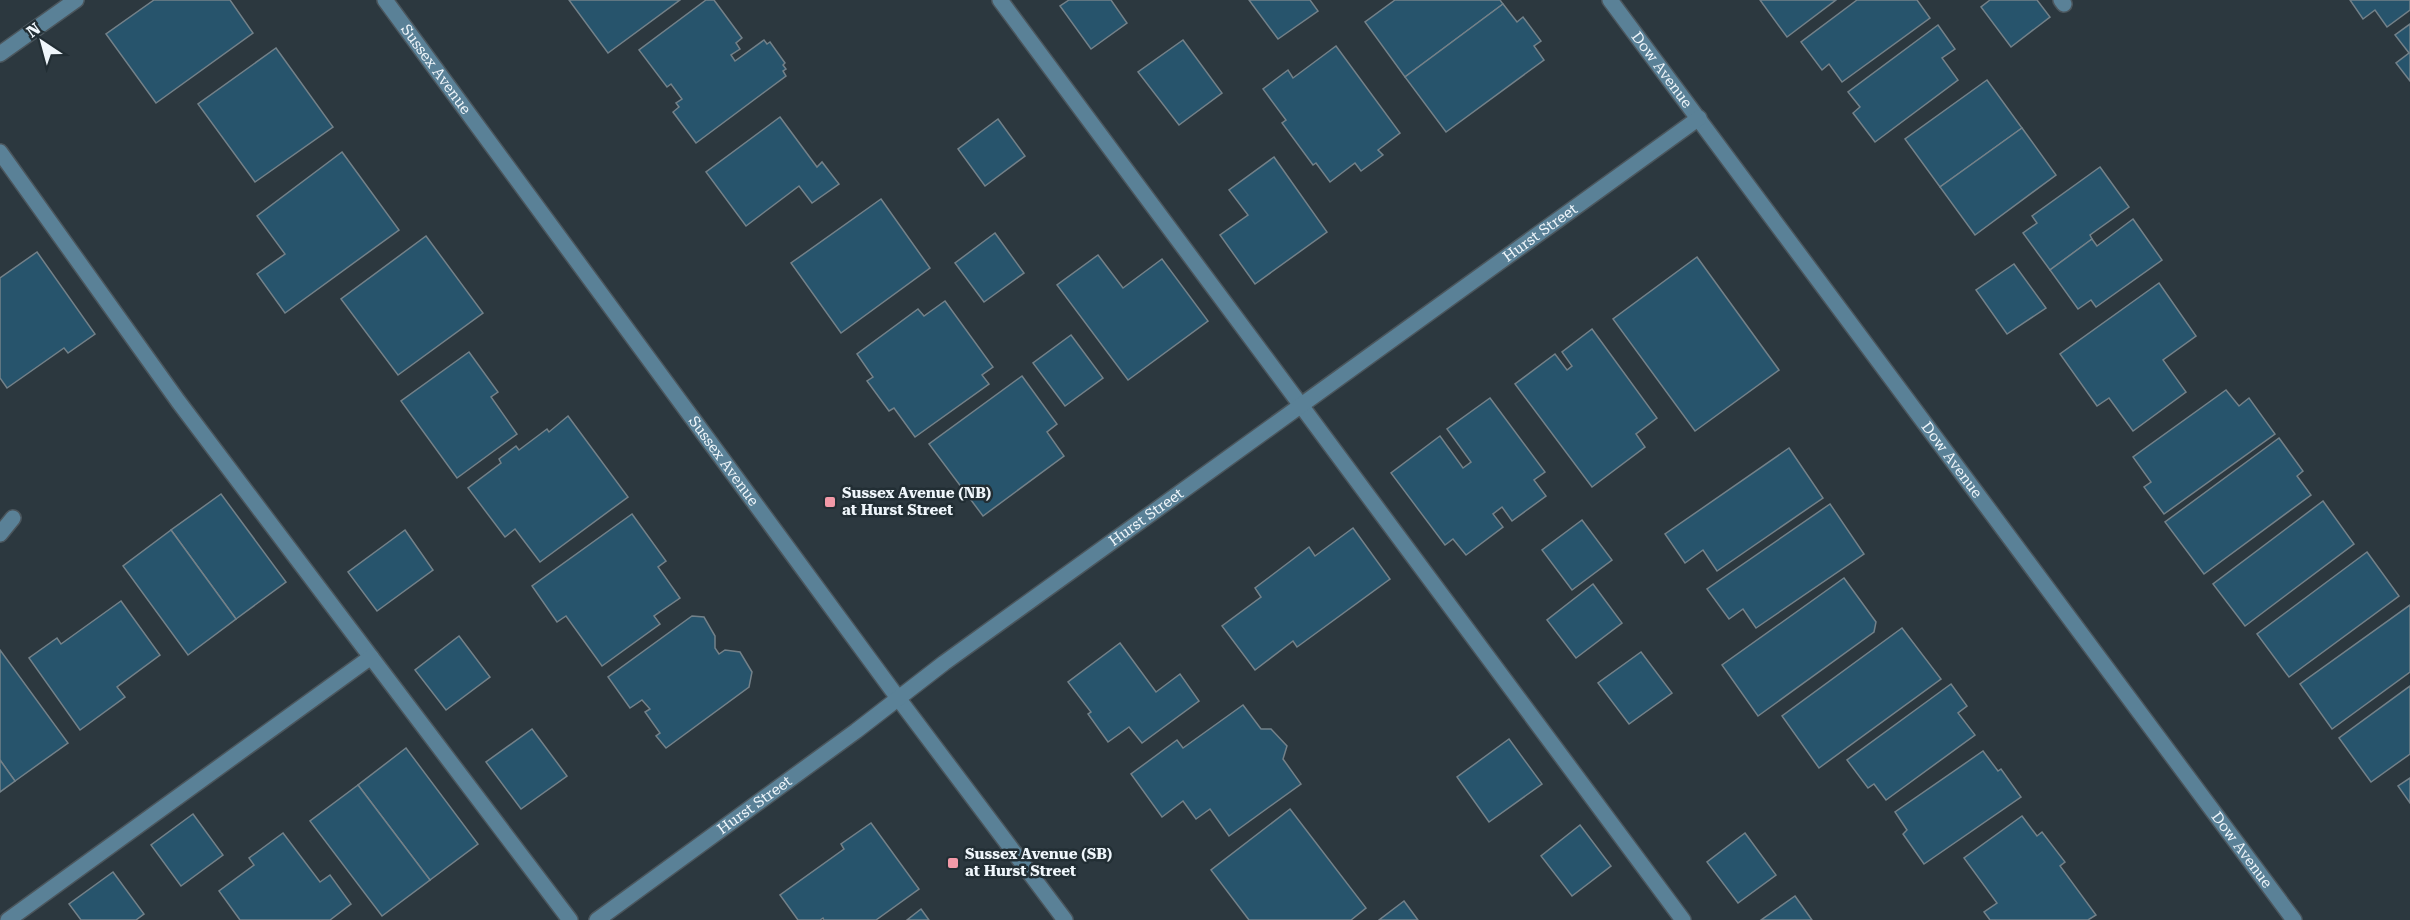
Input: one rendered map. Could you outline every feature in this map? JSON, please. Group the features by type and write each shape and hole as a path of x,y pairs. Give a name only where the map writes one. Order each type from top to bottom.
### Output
{"street":[{"path":"0,54 76,0"},
{"name":"Sussex Avenue","path":"385,0 898,698 1065,920"},
{"path":"1000,0 1303,405 1683,920"},
{"name":"Dow Avenue","path":"1610,0 2294,920"},
{"name":"Hurst Street","path":"597,920 964,648 1699,118"},
{"path":"0,152 178,401 570,920"},
{"path":"0,534 13,518"},
{"path":"8,920 371,657"}],"building":[{"path":"154,0 230,0 253,33 156,103 106,34"},
{"path":"569,0 680,0 608,53"},
{"path":"706,0 714,0 742,38 736,43 740,49 731,55 735,61 764,40 767,44 770,42 785,63 783,65 786,69 783,71 786,76 696,143 673,112 679,107 676,103 682,99 671,84 667,87 639,50"},
{"path":"1069,0 1111,0 1127,23 1091,49 1060,6"},
{"path":"1249,0 1310,0 1318,11 1278,39"},
{"path":"1395,0 1500,0 1503,4 1405,77 1365,22"},
{"path":"1760,0 1836,0 1787,37"},
{"path":"1857,0 1917,0 1930,18 1842,82 1829,64 1822,70 1801,42"},
{"path":"1990,0 2037,0 2050,17 2011,47 1981,7"},
{"path":"2350,0 2410,0 2410,10 2387,27 2375,10 2363,19"},
{"path":"1503,4 1517,22 1523,17 1541,41 1534,46 1544,60 1446,132 1405,77"},
{"path":"2410,24 2410,81 2396,63 2409,53 2395,35"},
{"path":"1938,25 1955,49 1942,58 1958,80 1875,142 1853,113 1860,107 1848,92"},
{"path":"1183,40 1222,93 1179,125 1138,72"},
{"path":"1336,46 1400,133 1378,150 1383,155 1361,171 1355,163 1330,182 1316,163 1313,165 1282,123 1286,120 1263,89 1288,70 1293,78"},
{"path":"276,48 333,127 255,182 198,104"},
{"path":"1987,80 2022,128 1940,187 1905,139"},
{"path":"780,117 817,167 822,162 839,184 812,203 799,186 746,226 706,172"},
{"path":"998,119 1025,156 985,186 958,149"},
{"path":"2022,128 2056,175 1975,235 1940,187"},
{"path":"342,152 399,230 285,313 257,274 285,254 257,216"},
{"path":"1274,157 1327,232 1255,284 1220,235 1248,215 1229,190"},
{"path":"2100,167 2129,207 2090,235 2092,239 2050,270 2023,233 2037,223 2032,216"},
{"path":"881,199 930,268 841,333 791,263"},
{"path":"2133,219 2162,260 2096,307 2091,300 2078,309 2050,270 2092,239 2097,246"},
{"path":"995,233 1024,273 984,302 955,263"},
{"path":"426,236 483,313 398,375 341,299"},
{"path":"37,252 95,334 68,353 64,348 7,388 0,378 0,278"},
{"path":"1098,255 1123,288 1162,259 1208,321 1128,380 1057,285"},
{"path":"1697,257 1779,370 1695,431 1613,319"},
{"path":"2014,264 2046,308 2007,334 1976,290"},
{"path":"2159,283 2196,336 2163,360 2186,392 2133,431 2109,398 2097,406 2060,354"},
{"path":"945,301 993,367 982,375 989,384 915,437 894,408 889,411 867,381 873,377 857,354 918,309 924,316"},
{"path":"1592,329 1657,418 1636,434 1645,447 1592,487 1515,384 1555,354 1567,370 1572,366 1562,352"},
{"path":"1071,335 1103,378 1065,406 1033,363"},
{"path":"469,352 498,392 491,397 517,434 457,478 401,401"},
{"path":"1022,376 1057,424 1047,432 1064,456 983,516 929,444"},
{"path":"2226,390 2239,406 2249,398 2275,434 2164,514 2144,487 2151,482 2133,457"},
{"path":"1490,398 1545,472 1534,480 1546,496 1512,521 1502,507 1493,514 1503,527 1466,555 1453,539 1445,545 1391,473 1440,436 1463,468 1471,462 1447,429"},
{"path":"568,416 628,497 540,562 515,529 505,537 468,488 501,463 499,459 516,446 519,450 547,429 549,432"},
{"path":"2279,438 2303,471 2297,476 2311,495 2204,574 2165,522"},
{"path":"1789,448 1823,498 1717,571 1703,550 1685,563 1665,534"},
{"path":"221,494 286,582 236,619 171,530"},
{"path":"2323,501 2354,544 2245,626 2213,584"},
{"path":"1830,504 1864,554 1756,628 1743,609 1729,619 1707,589"},
{"path":"632,514 666,561 658,567 680,598 654,616 660,624 602,666 566,616 557,622 532,586"},
{"path":"1582,520 1612,560 1572,590 1542,550"},
{"path":"1353,528 1390,579 1297,647 1293,641 1255,670 1222,626 1261,597 1255,588 1309,547 1315,556"},
{"path":"171,530 236,619 188,655 123,566"},
{"path":"405,530 433,570 377,611 348,572"},
{"path":"2367,552 2399,596 2289,677 2257,634"},
{"path":"1844,578 1876,622 1874,632 1758,716 1722,665"},
{"path":"1593,584 1622,623 1576,658 1547,620"},
{"path":"121,601 160,655 117,687 125,697 80,730 29,658 57,638 61,644"},
{"path":"2410,605 2410,672 2332,729 2300,684"},
{"path":"692,616 704,617 715,636 715,648 719,654 725,650 740,652 752,672 749,687 666,748 656,736 660,733 645,712 650,709 642,700 630,708 608,677"},
{"path":"1902,628 1941,679 1819,768 1782,716"},
{"path":"459,636 490,677 446,710 415,670"},
{"path":"1120,643 1156,692 1180,674 1199,701 1142,743 1129,727 1108,742 1088,714 1091,712 1068,682"},
{"path":"0,650 68,743 15,781 0,760"},
{"path":"1641,652 1672,693 1629,724 1598,683"},
{"path":"1951,684 1967,706 1958,713 1975,735 1886,800 1874,784 1868,788 1847,760"},
{"path":"2410,686 2410,754 2371,782 2339,738"},
{"path":"1243,705 1261,729 1271,729 1287,746 1283,759 1301,784 1229,836 1210,809 1196,819 1183,801 1162,817 1131,774 1177,740 1183,748"},
{"path":"532,729 567,776 521,809 486,762"},
{"path":"1509,739 1542,784 1489,822 1457,777"},
{"path":"406,748 478,844 430,880 358,785"},
{"path":"1983,751 1998,771 2001,769 2021,797 1924,864 1903,834 1907,830 1895,812"},
{"path":"0,760 15,781 0,792"},
{"path":"2410,778 2410,803 2398,786"},
{"path":"358,785 430,880 382,916 310,821"},
{"path":"1290,809 1366,908 1351,920 1249,920 1211,870"},
{"path":"193,814 223,855 181,886 151,845"},
{"path":"2022,816 2037,836 2042,832 2065,862 2060,866 2096,915 2088,920 1990,920 1984,912 1997,903 1964,858"},
{"path":"871,823 919,889 876,920 824,920 823,918 798,920 780,895 844,849 841,844"},
{"path":"1580,825 1611,866 1572,896 1541,856"},
{"path":"283,833 320,882 330,875 351,904 330,920 240,920 219,891 254,865 249,858"},
{"path":"1745,833 1776,875 1738,903 1707,862"},
{"path":"113,872 144,914 136,920 81,920 69,904"},
{"path":"1795,896 1812,920 1761,920"},
{"path":"1404,901 1418,920 1379,920"},
{"path":"921,909 929,920 907,920"}],"place":[{"name":"Sussex Avenue (NB) at Hurst Street","path":"830,502"},
{"name":"Sussex Avenue (SB) at Hurst Street","path":"953,863"}]}
